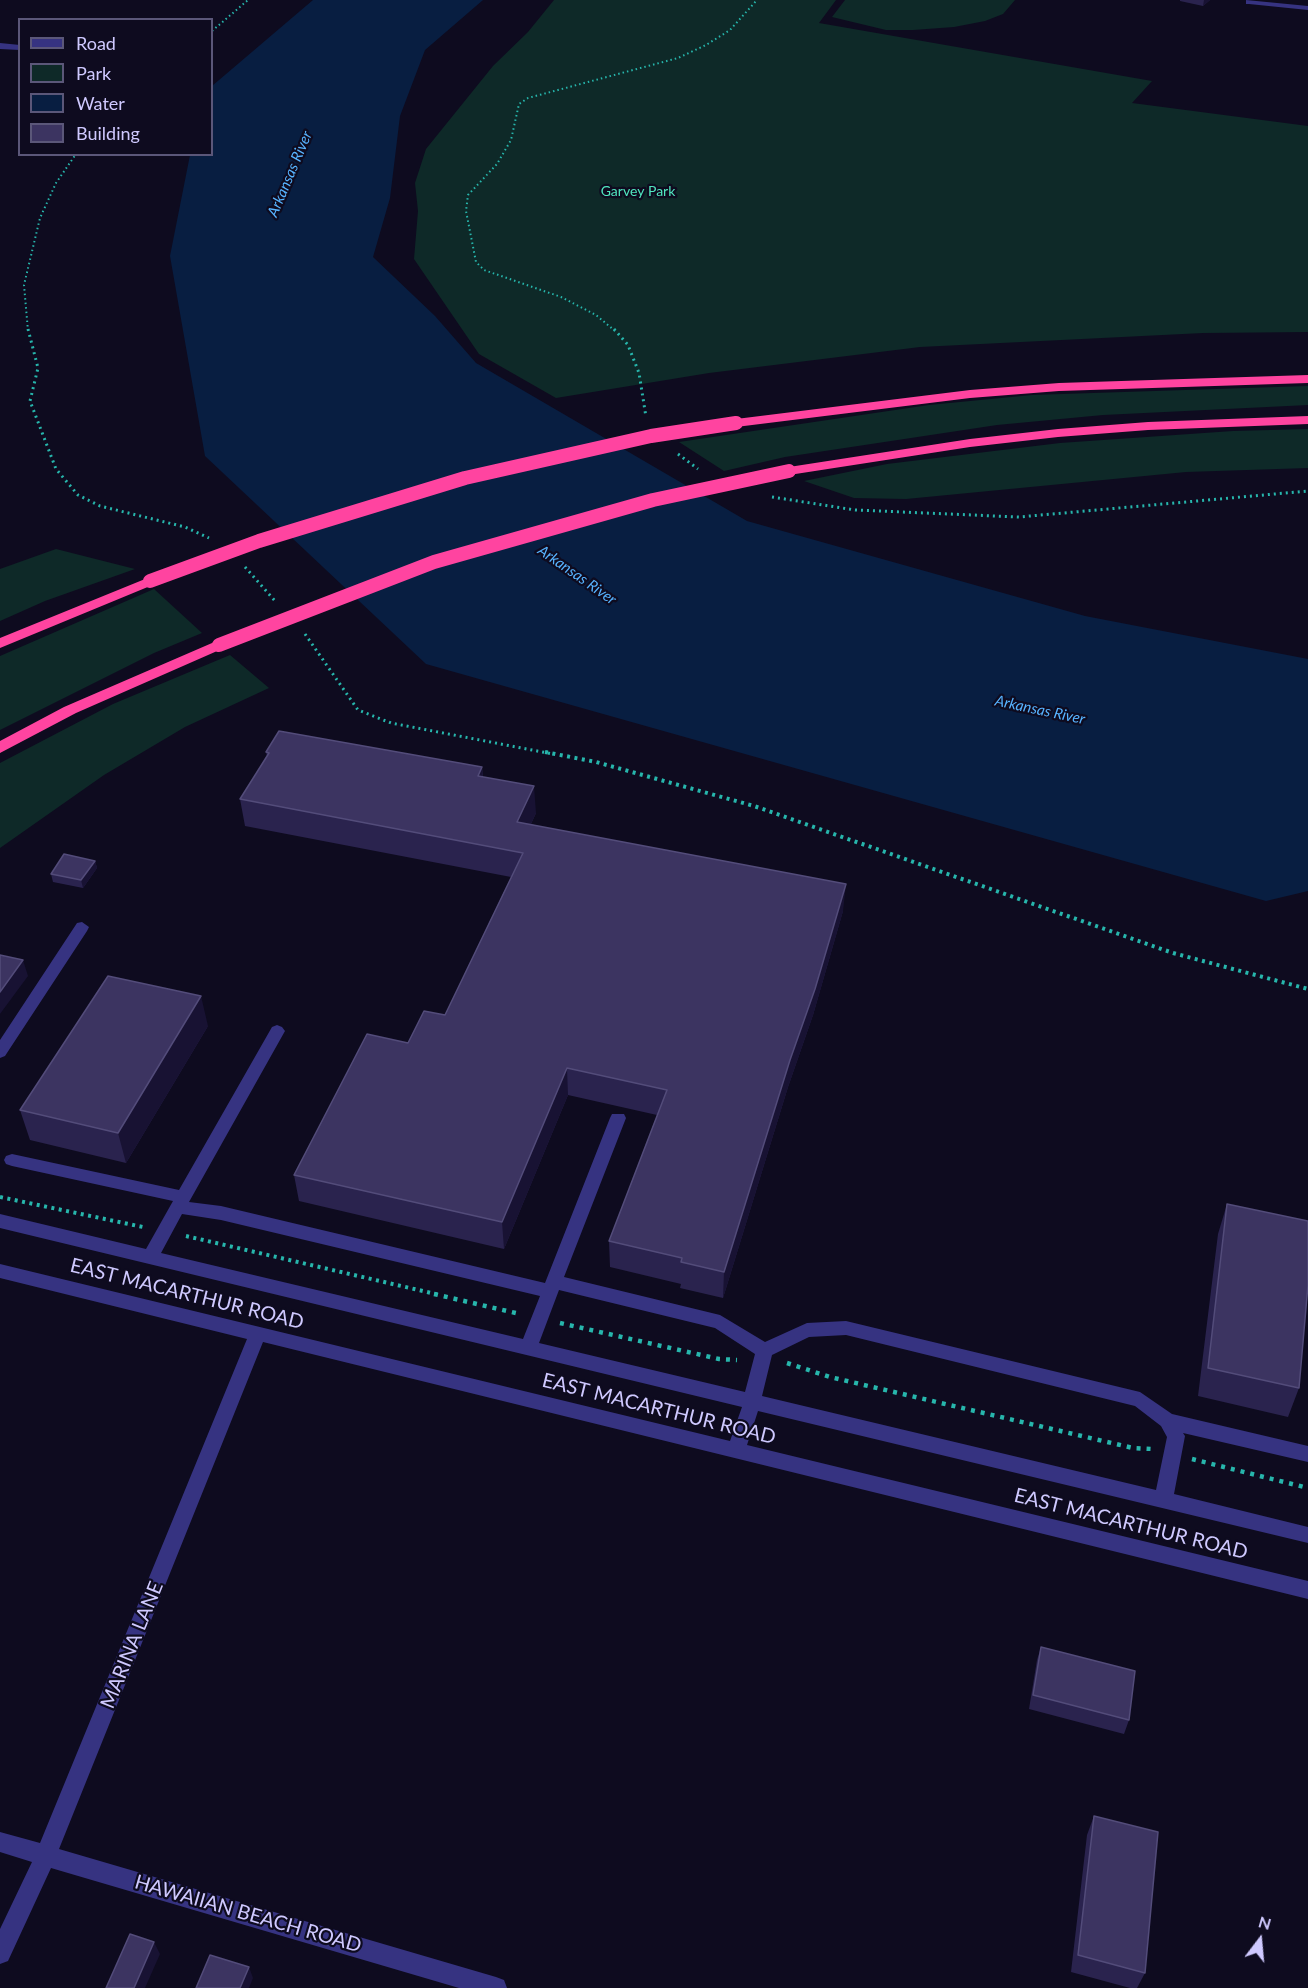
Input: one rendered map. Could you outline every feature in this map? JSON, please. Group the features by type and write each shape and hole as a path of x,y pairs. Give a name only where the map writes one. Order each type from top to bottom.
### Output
{"highway":[{"path":"0,643 150,580 259,541 465,478 640,439 824,410 981,393 1059,387 1308,380"},
{"path":"0,748 70,710 219,645 331,600 434,562 522,535 653,500 789,471 970,443 1148,426 1308,420"}],"street":[{"path":"1249,2 1308,8"},
{"path":"0,46 18,48"},
{"path":"0,1052 82,927"},
{"path":"150,1257 277,1031"},
{"path":"528,1348 618,1118"},
{"path":"12,1160 221,1213 720,1322 763,1356"},
{"name":"EAST MACARTHUR ROAD","path":"0,1221 1308,1534"},
{"name":"EAST MACARTHUR ROAD","path":"0,1271 1308,1590"},
{"path":"736,1452 752,1402 763,1356 807,1330 846,1328 1140,1400 1167,1421 1176,1436 1163,1501"},
{"name":"MARINA LANE","path":"0,1953 46,1855 258,1335"},
{"path":"1167,1421 1308,1454"},
{"name":"HAWAIIAN BEACH ROAD","path":"0,1842 496,1988"}],"path":[{"path":"213,30 248,0"},
{"path":"647,418 636,364 628,345 611,326 596,315 561,297 484,270 476,262 466,211 468,195 497,164 511,140 519,104 528,98 678,57 706,45 730,30 757,0"},
{"path":"75,156 56,183 40,218 24,285 27,327 38,368 30,401 56,469 78,495 100,506 186,527 214,540"},
{"path":"671,449 699,469"},
{"path":"766,496 855,510 1019,517 1308,492"},
{"path":"239,561 278,604"},
{"path":"302,631 317,648 358,710 391,723 596,762 754,806 1173,953 1308,989"},
{"path":"0,1197 164,1232 718,1359 763,1356 830,1377 1132,1448 1172,1454 1308,1488"}],"green space":[{"name":"Garvey Park","path":"554,0 836,0 819,23 1152,81 1132,103 1308,126 1308,332 1203,333 920,347 709,373 556,398 479,354 414,259 418,211 415,183 426,149 493,66 528,32"},
{"path":"845,0 1015,0 1003,14 985,21 954,27 886,30 832,17"},
{"path":"1308,386 1308,405 1103,415 997,425 785,457 724,471 679,442 929,405 1032,395"},
{"path":"1308,429 1308,468 1186,472 906,499 854,498 804,481 887,464 1060,443 1233,431"},
{"path":"56,549 135,569 45,601 0,621 0,569"},
{"path":"154,589 202,633 154,653 0,730 0,656"},
{"path":"230,655 269,688 185,727 104,775 0,848 0,763 113,704"}],"water":[{"name":"Arkansas River","path":"313,0 483,0 425,50 400,116 390,198 373,257 435,316 476,363 747,521 1085,616 1308,659 1308,891 1266,901 426,664 205,456 170,256 190,156 213,156 213,85"}],"building":[{"path":"279,731 482,767 478,776 534,786 517,822 846,884 815,989 790,1060 724,1272 681,1262 682,1258 609,1241 667,1090 567,1068 502,1222 294,1175 367,1034 408,1043 424,1011 445,1015 523,853 240,799 269,753 266,752"},
{"path":"64,854 95,861 81,880 51,874"},
{"path":"0,955 23,960 0,992"},
{"path":"108,976 201,996 118,1133 20,1110"},
{"path":"1227,1204 1308,1221 1308,1285 1299,1388 1208,1368"},
{"path":"1041,1647 1135,1671 1129,1720 1033,1695"},
{"path":"1094,1816 1158,1832 1145,1973 1078,1955"},
{"path":"130,1934 154,1942 134,1988 106,1988"},
{"path":"210,1955 249,1967 240,1988 196,1988"}]}
